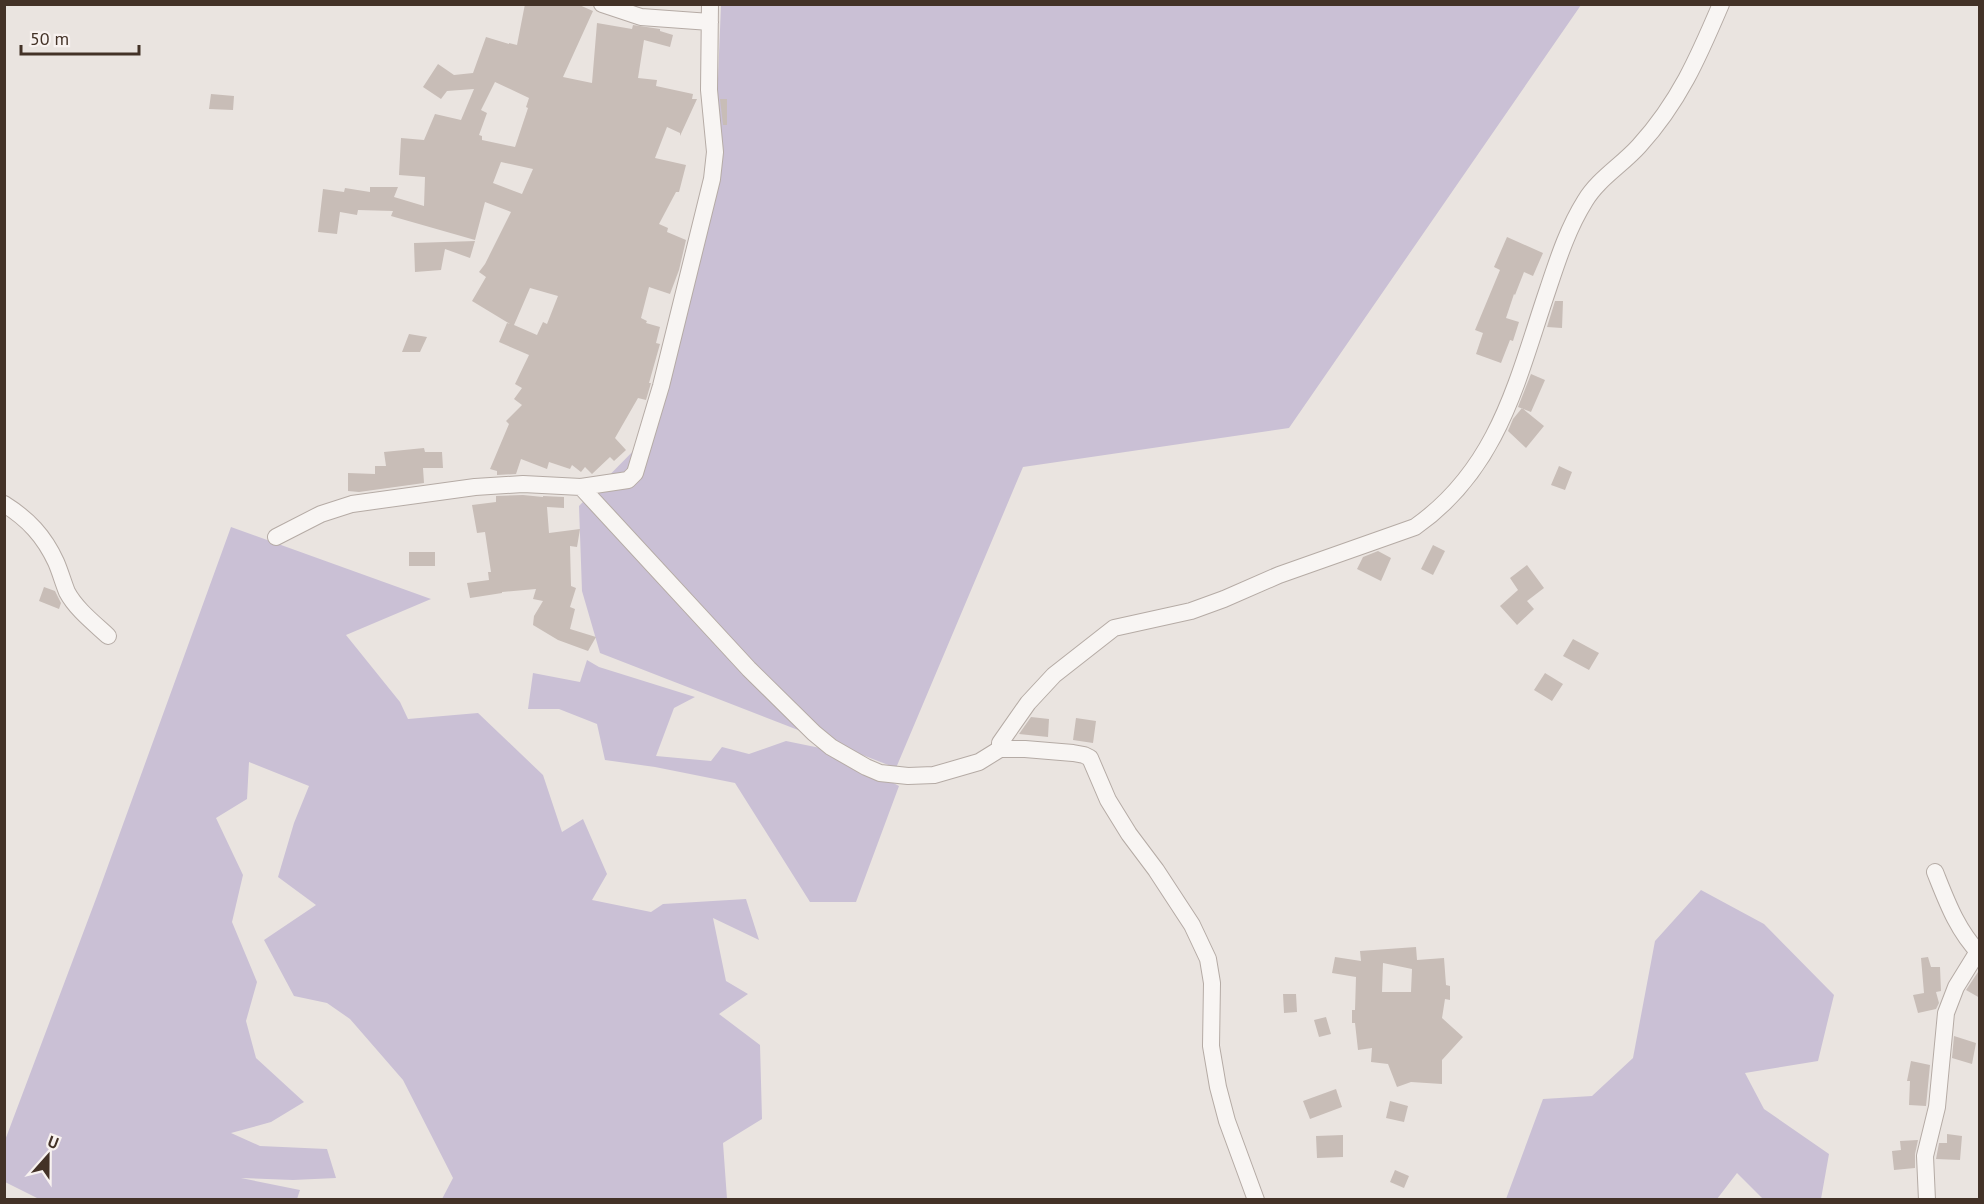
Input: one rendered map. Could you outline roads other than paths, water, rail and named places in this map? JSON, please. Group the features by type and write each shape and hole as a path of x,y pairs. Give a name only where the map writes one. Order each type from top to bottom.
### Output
{"street":[{"path":"602,4 641,16 710,22"},
{"path":"276,537 321,514 352,504 475,487 523,484 582,487 628,480 635,474 661,386 712,179 715,152 709,90 710,4"},
{"path":"1000,749 1000,743 1028,703 1054,675 1114,628 1191,610 1224,599 1279,575 1416,527 1434,514 1464,483 1504,417 1561,248 1584,202 1593,189 1638,147 1671,106 1696,64 1721,4"},
{"path":"582,487 749,669 814,733 831,747 866,767 880,773 908,776 934,775 979,762 1000,749 1025,748 1073,753 1090,758 1108,800 1192,925 1208,959 1211,975 1211,1046 1218,1087 1227,1121 1256,1200"},
{"path":"4,504 23,516 40,536 55,560 68,593 83,613 108,636"},
{"path":"1927,1200 1925,1156 1937,1107 1946,1013 1956,987 1978,953 1961,932 1935,872"}]}
